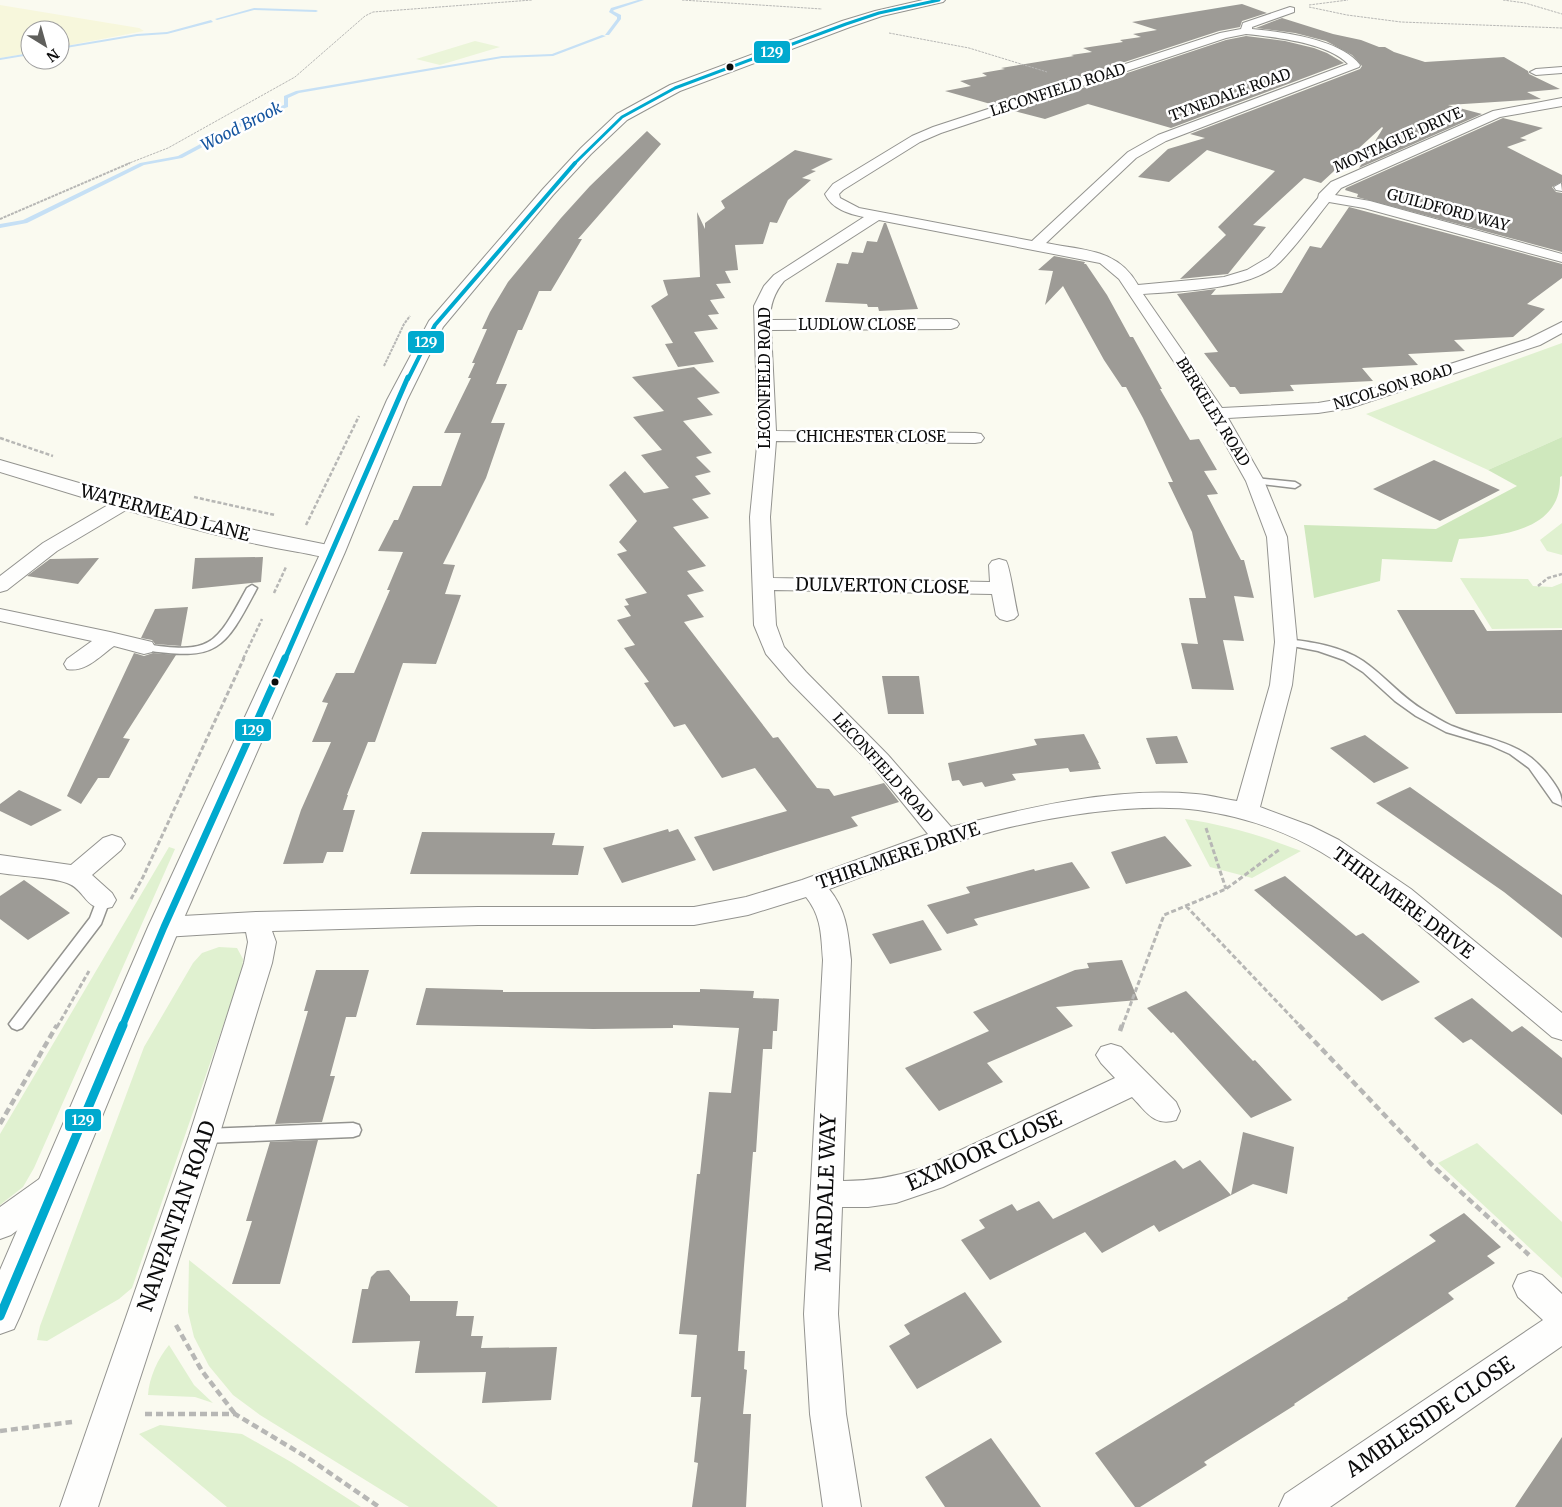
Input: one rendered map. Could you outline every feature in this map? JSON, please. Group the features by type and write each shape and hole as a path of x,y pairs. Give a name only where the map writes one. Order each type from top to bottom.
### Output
{"street":[{"path":"0,1316 164,928 333,552 397,400 435,325 548,192 586,151 622,117 675,88 838,27 867,17 939,0"},
{"name":"LECONFIELD ROAD","path":"877,215 843,206 835,200 832,194 838,187 916,139 937,130 1224,35 1246,31 1247,25 1253,22 1290,12"},
{"name":"TYNEDALE ROAD","path":"1036,245 1132,155 1145,147 1192,126 1355,65 1346,56 1293,37 1246,31"},
{"path":"1536,72 1559,72"},
{"name":"MONTAGUE DRIVE","path":"1133,290 1196,286 1226,281 1252,273 1274,260 1324,197 1336,185 1481,120 1514,110 1560,104"},
{"name":"GUILDFORD WAY","path":"1324,197 1366,204 1562,258"},
{"name":"LECONFIELD ROAD","path":"877,215 779,278 772,286 762,306 767,436 760,517 765,625 774,649 798,677 880,760 944,837"},
{"name":"BERKELEY ROAD","path":"877,215 1104,259 1117,266 1127,277 1133,290 1217,413 1255,482 1278,537 1286,642 1281,685 1247,812"},
{"name":"LUDLOW CLOSE","path":"762,325 952,325"},
{"name":"NICOLSON ROAD","path":"1217,413 1318,408 1344,404 1534,342 1562,327"},
{"name":"CHICHESTER CLOSE","path":"767,436 975,438"},
{"name":"WATERMEAD LANE","path":"0,466 122,505 295,546 333,552"},
{"path":"0,586 50,547 122,505"},
{"path":"999,565 1001,588 1007,615"},
{"name":"DULVERTON CLOSE","path":"763,584 1001,588"},
{"path":"0,615 144,647"},
{"path":"75,664 110,638"},
{"name":"THIRLMERE DRIVE","path":"164,928 256,922 478,916 694,916 748,906 811,886 944,837 1034,814 1102,805 1157,801 1197,802 1247,812 1302,832 1330,846 1402,896 1562,1029"},
{"path":"76,875 112,844"},
{"path":"0,864 76,875 103,900"},
{"name":"MARDALE WAY","path":"811,886 828,906 834,928 837,960 821,1314 828,1414 842,1507"},
{"name":"NANPANTAN ROAD","path":"79,1507 204,1136 258,963 262,942 256,922"},
{"path":"1111,1055 1165,1111"},
{"name":"EXMOOR CLOSE","path":"826,1194 868,1194 896,1190 932,1178 1136,1081"},
{"path":"0,1225 55,1185"},
{"path":"1530,1286 1562,1316"},
{"name":"AMBLESIDE CLOSE","path":"1298,1507 1562,1326"}],"lane":[{"path":"1255,482 1296,485"},
{"path":"144,647 187,652 210,647 227,632 252,588"},
{"path":"1286,642 1322,646 1347,656 1367,669 1418,712 1449,728 1489,739 1512,750 1533,766 1562,802"},
{"path":"17,1024 96,920 103,900"},
{"path":"204,1136 352,1130"}],"path":[{"path":"0,219 168,148 295,77 365,16 373,12 532,0"},
{"path":"682,0 823,10 867,17"},
{"path":"1348,0 1304,6 1347,16 1401,22 1562,28"},
{"path":"1503,0 1525,3 1562,14"},
{"path":"838,27 922,37 975,48 1030,65 1076,84"},
{"path":"0,438 54,456"},
{"path":"192,496 279,516"},
{"path":"298,520 342,530"},
{"path":"270,600 295,546"},
{"path":"1538,586 1548,578 1562,574"},
{"path":"128,903 143,877 262,618"},
{"path":"1197,802 1226,889"},
{"path":"1111,1055 1164,915 1226,889 1302,832"},
{"path":"1186,906 1433,1166 1544,1268 1530,1286"},
{"path":"0,1124 94,962"},
{"path":"155,1281 186,1346 211,1386 235,1414 308,1458 379,1507"},
{"path":"0,1431 150,1413 235,1414"}],"green space":[{"path":"0,5 139,28 144,31 70,45 70,20 20,20 20,55 0,58"},
{"path":"475,41 500,47 440,65 416,59"},
{"path":"1562,343 1562,437 1488,470 1366,414"},
{"path":"1562,437 1562,476 1560,477 1558,496 1550,510 1538,520 1524,528 1507,533 1459,539 1452,562 1382,559 1380,581 1314,598 1304,525 1436,529 1517,486 1488,470"},
{"path":"1562,523 1562,555 1547,551 1540,540"},
{"path":"1460,578 1528,579 1533,586 1552,587 1562,583 1562,628 1492,629"},
{"path":"1185,819 1215,824 1244,832 1301,851 1252,878 1210,867"},
{"path":"169,847 175,849 34,1168 23,1187 0,1205 0,1134"},
{"path":"219,947 237,948 243,959 242,971 132,1288 119,1299 47,1341 37,1340 40,1326 144,1047 193,963 202,953"},
{"path":"1477,1143 1562,1222 1562,1278 1438,1163"},
{"path":"189,1260 498,1507 409,1507 260,1415 233,1395 209,1366 194,1337 188,1312"},
{"path":"169,1345 194,1385 213,1403 195,1397 148,1395 155,1369"},
{"path":"160,1425 242,1434 291,1462 361,1507 227,1507 139,1434"}],"building":[{"path":"1242,4 1267,13 1242,21 1240,27 1219,31 994,105 945,91 971,86 960,81 987,76 982,73 1092,52 1083,48 1123,42 1120,40 1141,37 1133,34 1157,30 1132,22"},
{"path":"1282,18 1333,34 1361,40 1379,47 1385,47 1394,52 1425,62 1504,57 1528,71 1529,74 1560,89 1527,92 1541,99 1448,105 1482,114 1359,168 1382,127 1321,183 1304,178 1253,225 1266,227 1228,274 1180,279 1226,235 1218,227 1275,171 1207,150 1169,182 1138,177 1168,149 1205,138 1190,134 1360,69 1362,66 1352,55 1326,41 1295,33 1256,28"},
{"path":"1246,36 1285,41 1314,48 1344,63 1171,128 1088,104 1045,119 1014,111 1226,40"},
{"path":"1503,118 1543,128 1520,138 1527,140 1507,147 1562,175 1562,182 1552,187 1556,192 1562,193 1562,252 1357,197 1358,194 1345,190 1346,188"},
{"path":"647,131 661,144 578,239 582,239 551,291 539,291 522,330 518,330 496,384 507,384 491,423 505,423 486,478 443,564 455,565 445,594 461,595 436,664 403,663 375,742 368,742 347,795 343,810 355,810 343,852 327,852 323,863 283,864 301,810 331,742 312,742 328,703 322,702 336,673 354,673 390,590 387,590 403,552 378,551 394,520 398,520 413,486 441,486 461,433 444,433 471,378 468,378 475,363 472,363 487,329 482,329 490,312 508,282 561,218 590,186"},
{"path":"795,150 833,159 811,170 816,171 802,178 811,180 788,200 777,223 770,222 763,244 735,245 738,270 725,271 731,283 716,284 725,298 710,300 719,314 708,315 718,329 694,332 714,362 678,367 665,344 673,343 651,306 668,295 663,280 700,277 697,212 705,229 705,223 725,208 721,201"},
{"path":"1349,207 1562,264 1562,278 1527,304 1545,309 1513,337 1454,340 1465,351 1408,354 1418,365 1362,368 1373,381 1290,385 1294,391 1240,394 1235,387 1230,387 1204,353 1218,352 1177,294 1216,289 1211,295 1282,293 1310,246 1321,248"},
{"path":"884,223 886,223 918,309 879,311 878,307 868,307 867,304 825,302 837,263 848,264 852,252 863,253 867,241 877,242"},
{"path":"1054,256 1085,262 1084,264 1086,264 1107,295 1130,337 1133,337 1162,389 1160,389 1190,440 1199,439 1217,470 1204,471 1218,494 1207,495 1241,560 1244,560 1254,598 1234,596 1244,641 1223,640 1234,690 1192,689 1181,643 1198,644 1189,598 1206,598 1192,532 1168,482 1173,482 1143,418 1126,387 1122,387 1104,360 1063,286 1045,305 1053,271 1038,270"},
{"path":"694,367 720,393 697,398 713,415 683,421 712,453 696,457 711,472 695,476 711,494 692,499 709,518 673,527 706,566 687,571 704,591 687,595 704,617 684,622 773,738 778,737 817,788 829,789 834,796 884,783 899,802 851,817 858,826 713,871 694,837 787,811 755,768 722,778 685,724 674,727 644,683 649,682 624,648 635,645 617,620 631,616 624,606 629,605 625,599 647,593 617,554 627,551 619,542 637,521 609,485 625,471 644,493 669,488 641,455 662,450 633,417 664,411 632,377"},
{"path":"1434,460 1500,490 1440,521 1373,489"},
{"path":"263,557 261,582 192,589 195,558"},
{"path":"99,558 78,584 27,576 50,559"},
{"path":"188,607 181,646 155,644 152,640 141,638 155,609"},
{"path":"1397,610 1474,610 1487,631 1562,630 1562,713 1456,714"},
{"path":"134,653 144,656 153,653 176,655 123,738 130,739 109,778 98,778 81,804 67,796"},
{"path":"882,676 919,676 924,714 888,714"},
{"path":"1084,734 1101,769 1070,772 1068,768 1012,774 1016,780 985,787 982,782 963,786 959,780 952,781 948,763 1037,745 1034,739"},
{"path":"1365,735 1409,768 1374,783 1330,748"},
{"path":"1177,736 1188,763 1156,764 1146,738"},
{"path":"1410,787 1562,895 1562,938 1504,892 1376,803"},
{"path":"19,790 62,810 31,826 0,811 0,804"},
{"path":"668,829 669,832 678,829 696,860 622,883 603,848"},
{"path":"422,832 555,833 552,845 584,846 578,875 410,874"},
{"path":"1165,836 1192,866 1126,884 1111,852"},
{"path":"1072,862 1090,888 974,919 978,925 947,934 927,905 970,893 966,887 1034,869 1035,871"},
{"path":"1285,876 1356,936 1363,933 1420,982 1382,1001 1254,890"},
{"path":"24,880 70,913 28,940 0,919 0,896"},
{"path":"923,920 942,950 890,964 872,934"},
{"path":"1122,960 1138,1000 1056,1007 1073,1026 987,1063 1003,1082 939,1111 905,1068 989,1031 973,1012 1075,970 1089,968 1087,963"},
{"path":"316,970 369,970 356,1017 346,1017 330,1076 335,1076 322,1122 275,1124 308,1011 304,1011"},
{"path":"426,988 503,990 503,992 700,992 700,989 754,991 753,998 779,999 777,1031 773,1031 772,1049 763,1049 756,1152 753,1152 738,1351 745,1351 744,1369 747,1370 743,1414 751,1414 746,1507 692,1507 698,1463 694,1462 701,1397 691,1397 697,1335 679,1334 697,1174 700,1174 709,1092 731,1093 739,1028 673,1025 673,1028 593,1029 416,1025"},
{"path":"1186,991 1292,1100 1251,1118 1173,1032 1171,1033 1147,1008"},
{"path":"1472,998 1512,1032 1522,1026 1562,1058 1562,1115 1471,1039 1463,1043 1434,1018"},
{"path":"1243,1132 1294,1147 1287,1194 1253,1184 1159,1232 1154,1225 1102,1253 1085,1232 990,1280 961,1240 985,1228 979,1220 1012,1204 1017,1211 1039,1201 1053,1219 1175,1160 1183,1169 1200,1160 1231,1195"},
{"path":"318,1140 280,1284 232,1284 252,1221 246,1221 270,1142"},
{"path":"1464,1213 1501,1247 1487,1256 1495,1263 1448,1293 1454,1299 1295,1405 1204,1462 1207,1465 1140,1507 1135,1507 1095,1453 1348,1299 1436,1241 1429,1235"},
{"path":"389,1270 410,1296 410,1301 458,1301 456,1316 474,1316 471,1336 483,1336 481,1348 557,1347 551,1400 482,1403 486,1372 415,1373 420,1341 352,1343 362,1289 368,1289 371,1277 377,1271"},
{"path":"965,1292 1002,1342 917,1389 889,1346 910,1334 904,1325"},
{"path":"1562,1437 1562,1507 1515,1507"},
{"path":"991,1438 1041,1507 945,1507 925,1477"}],"waterway":[{"name":"Wood Brook","path":"607,34 619,19 619,16 611,12 612,9 642,0"},
{"path":"217,19 254,9 316,11"},
{"path":"70,46 137,35 167,33 211,21"},
{"name":"Wood Brook","path":"0,226 25,222 142,164 180,157 253,118 286,106 286,97 298,92 502,57 553,55 604,36"},
{"path":"0,59 20,56"}],"transit line":[{"name":"129","path":"0,1316 164,927 333,552 397,400 435,325 548,192 586,151 622,117 675,88 846,24 879,13 939,0"}]}
